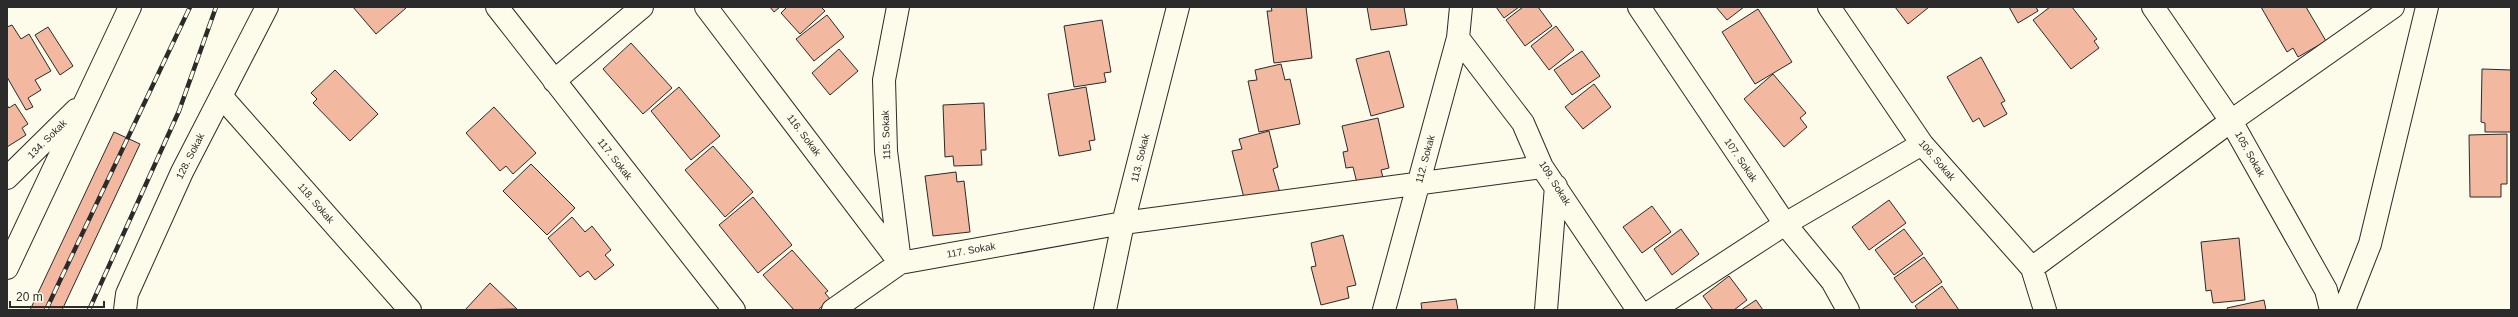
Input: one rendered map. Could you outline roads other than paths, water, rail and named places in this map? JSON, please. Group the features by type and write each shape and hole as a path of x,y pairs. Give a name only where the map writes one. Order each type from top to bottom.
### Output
{"street":[{"path":"7,268 130,7"},
{"name":"128. Sokak","path":"125,310 127,294 182,172 267,7"},
{"name":"117. Sokak","path":"496,7 734,310"},
{"path":"554,81 642,7"},
{"name":"116. Sokak","path":"706,7 900,264"},
{"name":"115. Sokak","path":"898,7 884,80 886,151 900,264"},
{"name":"113. Sokak","path":"1105,310 1123,222 1178,7"},
{"name":"112. Sokak","path":"1384,310 1458,38 1461,7"},
{"name":"107. Sokak","path":"1639,7 1785,224 1832,281 1848,310"},
{"name":"106. Sokak","path":"1829,7 1922,144 2032,268 2045,310"},
{"name":"105. Sokak","path":"2152,7 2231,121 2326,290 2331,310"},
{"path":"2032,268 2231,121 2393,7"},
{"path":"2344,310 2370,244 2427,7"},
{"name":"109. Sokak","path":"1458,38 1523,123 1542,166 1638,310"},
{"name":"118. Sokak","path":"221,96 410,310"},
{"name":"134. Sokak","path":"7,178 86,100"},
{"path":"1653,310 1785,224 1922,144"},
{"name":"117. Sokak","path":"832,310 900,264 1123,222 1418,184 1542,166"},
{"path":"1546,310 1556,186"}],"railway":[{"path":"46,310 190,7"},
{"path":"89,310 179,111 216,7"}]}
